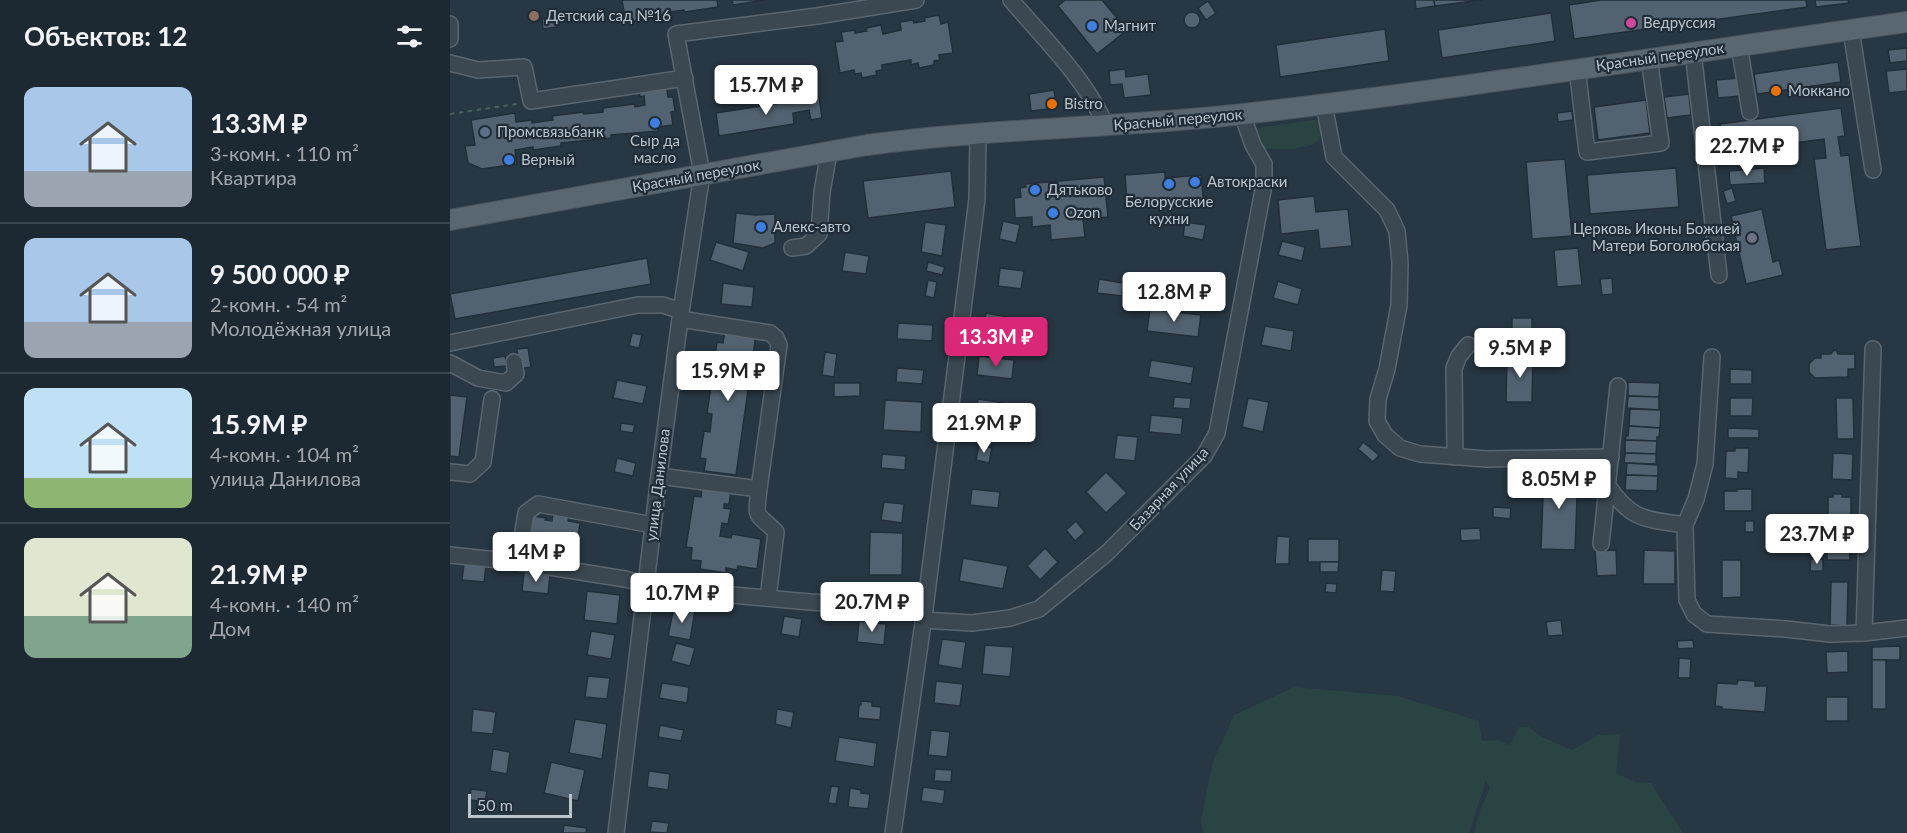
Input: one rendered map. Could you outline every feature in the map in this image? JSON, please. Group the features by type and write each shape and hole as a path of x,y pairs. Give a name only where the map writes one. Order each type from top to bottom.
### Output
{"main road":[{"name":"Красный переулок","path":"450,220 702,174 908,140 1242,114 1907,22"}],"street":[{"name":"улица Данилова","path":"616,833 680,315 702,174 676,34 817,16 915,0"},
{"path":"1011,0 1083,86 1095,102 1106,126"},
{"path":"450,24 450,39"},
{"path":"1851,30 1873,170"},
{"path":"1740,45 1750,112"},
{"path":"1693,52 1719,275"},
{"path":"1577,68 1587,152 1661,143 1649,58"},
{"path":"450,63 478,70 524,67 531,101 685,78"},
{"path":"1324,104 1334,157 1387,210 1397,231 1400,263 1399,305 1387,369 1378,399 1377,421 1385,435 1400,448 1420,454 1509,460 1611,458"},
{"name":"Базарная улица","path":"450,555 518,562 666,589 924,615 972,623 1010,618 1039,609 1107,554 1204,456 1217,433 1264,185 1264,164 1252,145 1242,114"},
{"path":"893,833 924,615 977,200 978,135"},
{"path":"792,248 806,246 819,234 822,192 829,152"},
{"path":"450,343 638,305 663,305 680,315 770,333 779,345 759,489 758,516 776,532 768,598"},
{"path":"1455,457 1454,368 1459,356 1468,345"},
{"path":"1864,633 1873,349"},
{"path":"1712,357 1705,464 1696,499 1685,525 1688,600 1694,614 1707,624 1786,628 1830,634 1907,628"},
{"path":"450,363 478,378 506,383 516,374 514,362"},
{"path":"1601,544 1618,386"},
{"path":"450,472 470,474 483,462 492,399"},
{"path":"659,476 759,489"},
{"path":"1608,486 1619,503 1633,514 1685,525"},
{"path":"518,562 526,513 538,504 653,525"}],"path":[{"path":"450,114 531,101"}],"green space":[{"path":"1320,119 1324,127 1319,140 1314,144 1291,149 1262,148 1257,128"},
{"path":"1294,687 1398,696 1479,721 1482,741 1497,740 1510,745 1519,727 1529,727 1540,736 1572,750 1599,735 1620,734 1616,773 1636,782 1651,783 1683,833 1474,833 1480,810 1490,788 1486,781 1469,833 1203,833 1201,819 1213,761 1234,715"}],"building":[{"path":"622,0 717,0 718,7 669,12 670,15 626,23"},
{"path":"732,0 766,0 733,5"},
{"path":"1065,0 1102,0 1127,30 1097,54 1058,6"},
{"path":"1415,0 1434,0 1435,6 1416,9"},
{"path":"1434,0 1482,0 1435,6"},
{"name":"Ведруссия","path":"1601,0 1806,0 1807,7 1574,39 1569,5"},
{"path":"1815,0 1848,0 1849,3 1816,7"},
{"path":"1208,1 1216,13 1206,20 1198,8"},
{"path":"1189,12 1195,12 1200,20 1198,26 1189,28 1184,23 1184,17"},
{"path":"1551,13 1555,41 1442,58 1438,30"},
{"path":"939,15 941,24 948,22 953,53 939,55 940,60 934,61 934,65 919,68 918,63 911,65 911,60 882,65 882,70 876,71 877,75 862,78 861,73 855,74 854,70 840,73 835,42 843,41 841,32 867,31 866,28 881,25 883,34 901,30 900,22 913,20 914,23"},
{"path":"555,17 557,27 543,29 542,19"},
{"path":"1385,29 1389,61 1280,77 1276,45"},
{"path":"1907,48 1907,61 1890,63 1888,50"},
{"path":"1838,62 1841,82 1757,94 1754,74"},
{"path":"1125,69 1126,77 1148,74 1151,95 1124,98 1122,84 1110,85 1109,71"},
{"path":"1907,69 1907,91 1889,93 1886,71"},
{"path":"1739,78 1741,96 1718,98 1716,80"},
{"path":"666,83 668,97 673,97 675,111 671,112 673,125 658,127 658,131 611,135 611,138 561,143 561,146 533,150 533,147 515,150 517,164 482,169 468,163 465,146 475,145 471,120 515,113 516,122 532,120 532,123 553,120 552,116 603,112 603,108 634,104 635,107 645,105 644,96 640,97 639,90"},
{"path":"1054,90 1057,108 1031,111 1029,94"},
{"path":"1689,94 1691,115 1667,118 1664,97"},
{"path":"819,97 822,118 811,120 809,110 793,113 794,124 719,136 716,113"},
{"path":"1646,100 1650,133 1598,140 1594,107"},
{"path":"1841,108 1845,136 1838,137 1841,156 1849,155 1861,246 1826,250 1814,159 1826,158 1824,139 1724,152 1720,124"},
{"path":"1572,111 1573,120 1558,122 1557,113"},
{"path":"1565,159 1572,236 1532,239 1526,162"},
{"path":"1676,168 1679,207 1590,214 1587,175"},
{"path":"1764,168 1765,183 1730,185 1729,171"},
{"path":"951,171 955,207 868,218 863,181"},
{"path":"1165,172 1165,178 1201,175 1204,205 1167,208 1167,200 1127,203 1125,175"},
{"path":"1104,177 1108,217 1083,219 1085,237 1051,240 1050,225 1032,227 1032,217 1015,218 1014,198 1021,197 1020,188 1026,187 1025,184"},
{"path":"1732,188 1736,201 1727,204 1723,191"},
{"path":"1314,196 1316,212 1348,209 1352,246 1320,249 1318,230 1281,234 1278,200"},
{"name":"Церковь Иконы Божией Матери Боголюбская","path":"1762,209 1773,262 1779,260 1783,275 1746,284 1731,216"},
{"path":"736,213 775,214 775,243 763,248 733,243"},
{"path":"1003,221 1020,225 1016,243 999,239"},
{"path":"925,222 946,225 942,256 921,252"},
{"path":"1185,222 1206,225 1203,240 1183,236"},
{"path":"1282,241 1305,247 1302,261 1278,255"},
{"path":"716,242 749,252 743,271 710,260"},
{"path":"1578,248 1582,285 1557,287 1554,250"},
{"path":"845,252 869,256 866,274 842,271"},
{"path":"647,258 651,284 455,319 450,294"},
{"path":"928,262 945,267 942,275 926,271"},
{"path":"1000,268 1024,271 1021,289 998,286"},
{"path":"1612,278 1613,294 1602,295 1600,279"},
{"path":"1099,279 1123,283 1122,296 1097,293"},
{"path":"928,280 937,282 934,298 925,296"},
{"path":"1195,280 1206,281 1205,289 1194,288"},
{"path":"1278,281 1302,289 1298,305 1273,298"},
{"path":"723,283 754,287 752,307 721,304"},
{"path":"1150,309 1201,315 1198,337 1147,331"},
{"path":"986,313 1023,320 1020,336 983,330"},
{"path":"1512,318 1532,318 1532,342 1512,342"},
{"path":"898,323 933,325 932,341 897,339"},
{"path":"1265,326 1294,331 1291,351 1261,345"},
{"path":"725,329 756,334 736,475 704,471 706,459 700,458 704,431 710,432 712,414 707,413 711,386 717,387 719,370 713,369 717,342 723,343"},
{"path":"632,333 642,335 639,348 629,346"},
{"path":"528,348 531,367 519,369 517,349"},
{"path":"1836,350 1838,354 1855,354 1855,369 1848,369 1848,377 1815,378 1809,372 1809,364 1815,358 1821,358 1821,354 1831,354"},
{"path":"825,352 837,354 834,377 822,375"},
{"path":"505,356 507,366 494,367 493,358"},
{"path":"979,356 1014,360 1012,379 977,375"},
{"path":"1507,356 1533,356 1532,402 1506,402"},
{"path":"1151,360 1194,367 1191,384 1148,377"},
{"path":"897,368 924,370 922,384 896,382"},
{"path":"1730,369 1752,370 1752,384 1730,384"},
{"path":"617,380 647,386 643,404 613,398"},
{"path":"1628,382 1660,383 1659,397 1628,396"},
{"path":"834,383 860,383 860,396 834,397"},
{"path":"450,395 467,397 459,457 450,456"},
{"path":"1628,396 1659,397 1659,410 1627,408"},
{"path":"1174,397 1191,398 1190,409 1173,408"},
{"path":"1248,398 1269,402 1263,432 1242,427"},
{"path":"1730,398 1753,398 1752,416 1730,416"},
{"path":"1836,398 1853,398 1854,439 1837,439"},
{"path":"978,399 1004,403 1000,432 974,427"},
{"path":"885,400 922,402 921,432 883,430"},
{"path":"1630,409 1661,410 1660,428 1629,426"},
{"path":"1151,415 1183,418 1181,435 1149,432"},
{"path":"621,423 635,425 633,433 620,431"},
{"path":"1629,426 1660,428 1659,437 1657,441 1625,440"},
{"path":"1728,428 1759,429 1759,438 1728,438"},
{"path":"1117,435 1138,437 1135,461 1114,459"},
{"path":"1625,440 1657,441 1656,454 1625,453"},
{"path":"1363,442 1379,455 1373,462 1358,449"},
{"path":"979,445 992,448 989,463 976,460"},
{"path":"1735,448 1749,448 1748,473 1738,472 1738,479 1725,478 1726,451 1735,451"},
{"path":"1625,453 1656,454 1656,464 1624,463"},
{"path":"1833,453 1853,454 1852,480 1832,479"},
{"path":"882,454 906,456 905,470 881,468"},
{"path":"617,458 636,463 633,476 614,472"},
{"path":"1627,463 1658,465 1658,476 1626,475"},
{"path":"1544,470 1578,472 1575,550 1541,549"},
{"path":"1106,472 1127,493 1106,513 1086,492"},
{"path":"1626,475 1658,476 1657,491 1625,490"},
{"path":"702,487 731,491 729,504 724,504 724,508 731,509 728,524 722,523 720,536 731,538 732,534 761,539 757,569 738,566 737,570 726,568 726,573 700,569 701,561 691,560 692,548 686,547 694,496 701,497"},
{"path":"972,489 1000,492 998,508 970,505"},
{"path":"1737,489 1752,489 1752,511 1724,511 1724,491 1737,491"},
{"path":"1833,494 1851,497 1851,520 1828,520 1828,497 1833,497"},
{"path":"884,502 904,504 902,523 881,520"},
{"path":"1493,507 1511,508 1510,519 1493,517"},
{"path":"553,514 569,516 568,521 580,523 576,550 567,548 566,553 538,549 538,544 529,543 533,516 552,521"},
{"path":"1076,521 1085,532 1075,541 1066,530"},
{"path":"1745,521 1754,521 1754,532 1745,532"},
{"path":"1480,528 1481,540 1461,541 1460,529"},
{"path":"870,532 903,533 902,575 869,575"},
{"path":"1827,533 1849,533 1850,560 1827,560"},
{"path":"1277,536 1290,537 1289,564 1275,564"},
{"path":"1308,539 1339,539 1339,562 1308,562"},
{"path":"1045,548 1058,562 1040,580 1027,566"},
{"path":"1616,550 1617,575 1597,576 1595,551"},
{"path":"1644,550 1675,551 1675,584 1643,584"},
{"path":"963,558 1008,566 1003,589 959,581"},
{"path":"1811,559 1823,559 1823,571 1810,571"},
{"path":"1722,560 1741,560 1741,597 1722,598"},
{"path":"1320,562 1339,562 1338,572 1320,572"},
{"path":"464,564 486,566 484,582 462,580"},
{"path":"1382,570 1396,571 1394,592 1380,591"},
{"path":"524,572 550,575 548,594 522,591"},
{"path":"1831,582 1848,582 1847,626 1830,625"},
{"path":"1326,583 1337,584 1336,593 1325,592"},
{"path":"587,591 620,595 617,624 584,620"},
{"path":"674,607 695,611 690,640 668,636"},
{"path":"784,616 802,619 799,637 781,634"},
{"path":"1561,620 1563,635 1548,636 1546,622"},
{"path":"859,621 886,624 884,645 857,642"},
{"path":"591,631 615,635 611,659 587,655"},
{"path":"942,639 966,642 962,669 938,665"},
{"path":"1693,640 1694,648 1678,649 1677,641"},
{"path":"676,643 695,648 690,666 671,661"},
{"path":"985,645 1013,647 1010,677 982,674"},
{"path":"1900,646 1900,660 1872,660 1872,647"},
{"path":"1848,651 1848,672 1827,673 1826,652"},
{"path":"1679,658 1691,659 1690,678 1678,678"},
{"path":"1872,660 1886,660 1886,709 1872,709"},
{"path":"588,676 610,678 607,699 585,697"},
{"path":"1738,680 1755,681 1755,686 1767,686 1765,712 1722,709 1722,707 1715,706 1717,683 1737,684"},
{"path":"936,681 963,684 960,706 934,703"},
{"path":"662,683 689,687 687,703 659,698"},
{"path":"1826,697 1848,697 1848,721 1826,721"},
{"path":"861,701 872,702 872,706 881,707 880,720 858,718"},
{"path":"473,709 496,712 493,734 471,732"},
{"path":"777,709 794,712 791,728 775,724"},
{"path":"575,719 607,724 602,759 569,753"},
{"path":"660,725 684,730 681,741 658,737"},
{"path":"931,730 950,732 947,757 928,755"},
{"path":"839,737 877,743 874,767 835,761"},
{"path":"493,749 510,752 507,774 490,771"},
{"path":"551,762 585,770 578,801 544,793"},
{"path":"935,769 952,770 951,782 934,781"},
{"path":"649,771 670,774 668,790 647,787"},
{"path":"831,786 839,787 836,804 828,803"},
{"path":"923,787 945,790 943,804 921,801"},
{"path":"850,788 870,794 868,809 848,807"},
{"path":"471,789 487,791 485,802 470,800"},
{"path":"652,821 669,823 667,833 650,832"},
{"path":"564,825 587,828 586,833 563,833"}],"place":[{"name":"Детский сад №16","path":"534,16"},
{"name":"Ведруссия","path":"1631,23"},
{"name":"Магнит","path":"1092,26"},
{"name":"Моккано","path":"1776,91"},
{"name":"Bistro","path":"1052,104"},
{"name":"Сыр да масло","path":"655,123"},
{"name":"Промсвязьбанк","path":"485,132"},
{"name":"Верный","path":"509,160"},
{"name":"Автокраски","path":"1195,182"},
{"name":"Белорусские кухни","path":"1169,184"},
{"name":"Дятьково","path":"1035,190"},
{"name":"Ozon","path":"1053,213"},
{"name":"Алекс-авто","path":"761,227"},
{"name":"Церковь Иконы Божией Матери Боголюбская","path":"1752,238"}]}
